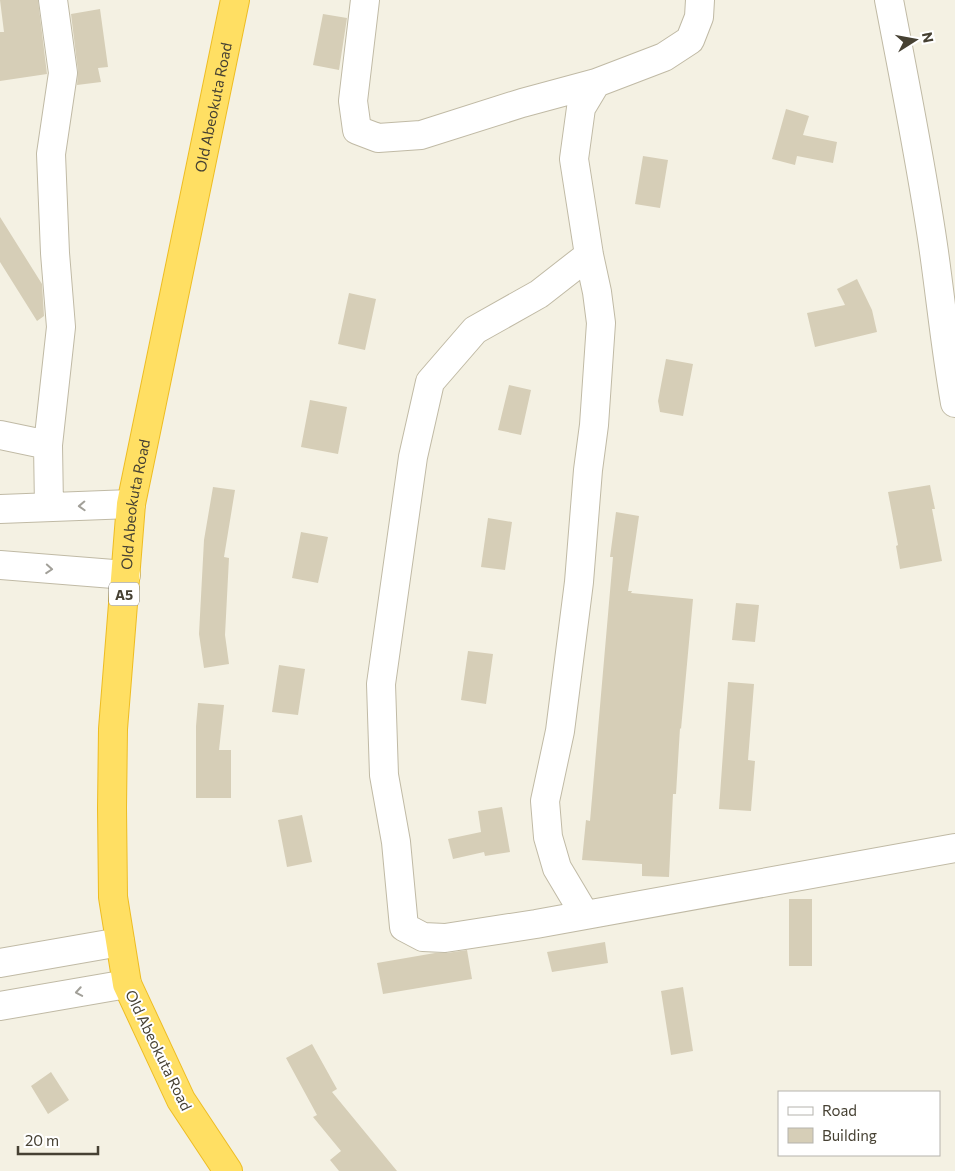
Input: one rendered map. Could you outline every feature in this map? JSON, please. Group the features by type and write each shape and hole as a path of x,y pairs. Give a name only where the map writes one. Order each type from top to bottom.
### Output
{"highway":[{"name":"Old Abeokuta Road","path":"228,1171 181,1100 127,984 113,896 112,798 113,729 131,504 235,0"}],"street":[{"path":"50,507 48,445 61,327 55,253 51,154 63,73 53,0"},
{"path":"364,0 353,101 357,130 378,138 421,135 522,103 596,83 664,58 690,40 699,16 700,0"},
{"path":"889,0 932,242 946,357 955,403"},
{"path":"585,915 558,868 548,837 545,801 560,731 579,582 588,470 594,425 601,323 574,159 581,108 596,83"},
{"path":"589,255 539,294 476,330 430,382 413,457 381,684 384,775 396,842 404,927 422,938 445,938 585,915 955,848"},
{"path":"0,435 48,445"},
{"path":"0,509 131,504"},
{"path":"0,565 126,575"},
{"path":"0,963 120,942"},
{"path":"0,1006 127,984"}],"building":[{"path":"0,0 38,0 47,74 0,81 0,32 4,32"},
{"path":"100,9 108,67 98,68 101,82 77,85 78,71 71,14"},
{"path":"323,14 347,18 339,70 313,65"},
{"path":"786,109 809,116 803,135 837,142 833,163 797,156 795,165 772,159"},
{"path":"643,156 668,160 660,208 635,204"},
{"path":"0,217 42,284 44,316 37,321 0,262"},
{"path":"857,279 872,310 877,332 815,347 807,313 845,305 837,289"},
{"path":"349,293 376,299 365,350 338,344"},
{"path":"666,359 693,364 683,416 660,412 658,401"},
{"path":"509,385 531,390 521,435 498,430"},
{"path":"310,400 347,407 338,454 301,447"},
{"path":"930,485 935,509 932,509 942,561 900,569 896,546 898,545 888,492"},
{"path":"213,487 235,490 224,557 229,558 225,635 229,664 204,668 199,634 204,540"},
{"path":"616,512 639,516 628,591 632,591 631,593 693,599 680,728 676,794 673,794 669,877 642,876 642,864 582,860 586,820 590,821 613,557 610,557"},
{"path":"488,518 512,522 505,570 481,567"},
{"path":"301,532 328,537 318,583 292,578"},
{"path":"736,603 759,605 755,642 732,640"},
{"path":"468,651 493,654 486,704 461,700"},
{"path":"279,665 305,669 298,715 272,712"},
{"path":"728,682 754,684 748,760 755,761 751,811 719,809"},
{"path":"198,703 224,705 219,750 231,750 231,798 196,798 196,726"},
{"path":"502,807 510,852 485,856 484,852 453,859 448,839 481,832 478,811"},
{"path":"302,815 312,862 287,867 278,820"},
{"path":"789,899 812,899 812,966 789,966"},
{"path":"605,942 608,963 552,972 547,952"},
{"path":"467,950 472,979 383,994 377,963 435,953"},
{"path":"683,987 693,1051 671,1055 661,991"},
{"path":"312,1044 337,1089 332,1092 397,1171 339,1171 330,1160 341,1151 313,1117 317,1115 286,1058"},
{"path":"51,1072 69,1100 48,1114 31,1086"}]}
